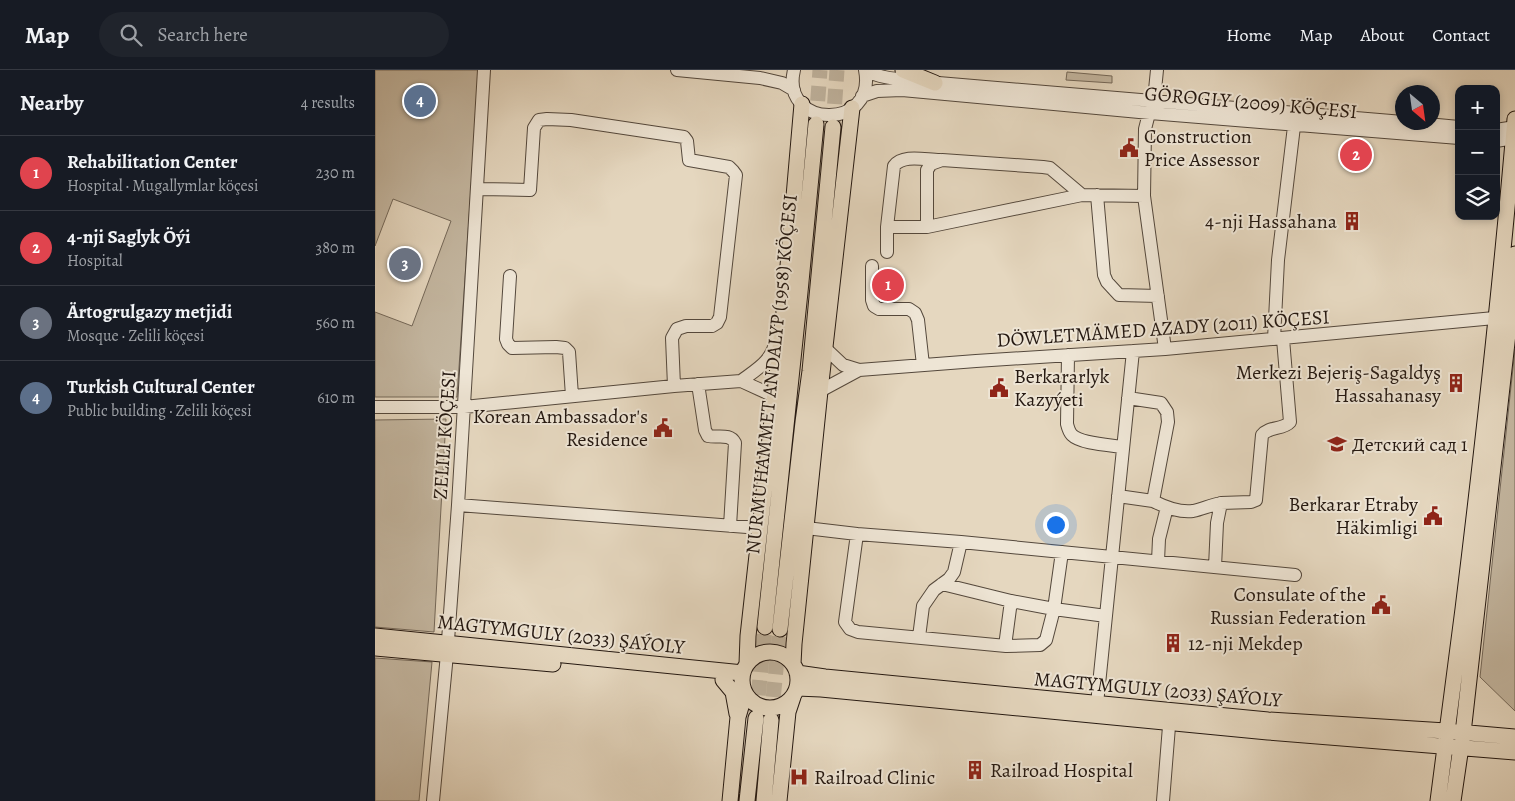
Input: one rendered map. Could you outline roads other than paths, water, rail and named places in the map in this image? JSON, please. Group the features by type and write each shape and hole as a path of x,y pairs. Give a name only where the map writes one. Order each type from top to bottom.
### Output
{"main road":[{"path":"903,70 935,83"},
{"path":"730,801 784,312 802,104"},
{"path":"779,801 788,712 795,681 794,644 852,108"},
{"name":"NURMUHAMMET ANDALYP (1958) KÖÇESI","path":"765,628 816,124"},
{"name":"NURMUHAMMET ANDALYP (1958) KÖÇESI","path":"780,629 810,372 833,127"},
{"path":"1438,801 1463,610 1507,317 1515,130"},
{"path":"1453,801 1462,741 1515,254"},
{"path":"784,312 800,292"},
{"path":"817,301 825,348"},
{"path":"803,422 820,391"},
{"path":"774,396 786,422"},
{"name":"MAGTYMGULY (2033) ŞAÝOLY","path":"375,636 448,648 744,678"},
{"path":"738,717 733,692 718,675 740,655 748,636"},
{"path":"788,712 800,698 823,683 804,668 794,644"},
{"name":"MAGTYMGULY (2033) ŞAÝOLY","path":"375,648 448,648"},
{"path":"770,652 787,658 795,681 786,704 777,708 767,708 758,706 750,700 744,678 753,658 770,652"},
{"name":"MAGTYMGULY (2033) ŞAÝOLY","path":"795,681 1097,704 1170,717 1268,720 1446,731 1462,741 1515,752"},
{"name":"MAGTYMGULY (2033) ŞAÝOLY","path":"823,683 1170,717 1445,747 1462,741 1515,737"},
{"path":"747,801 755,718"},
{"path":"764,801 771,720"}],"street":[{"name":"ZELILI KÖÇESI","path":"433,801 448,648 458,506 484,70"},
{"path":"677,70 760,78 782,83 794,90"},
{"path":"794,70 794,90 802,104 811,111 826,116 842,114 852,108 862,96 866,80 866,70"},
{"name":"GÖROGLY (2009) KÖÇESI","path":"866,70 893,79 1151,107"},
{"path":"1157,70 1145,129 1144,196 1165,349"},
{"name":"GÖROGLY (2009) KÖÇESI","path":"862,96 877,91 896,90 1294,118 1395,122"},
{"path":"1118,496 1153,501 1175,510 1191,511 1221,503 1251,502 1256,500 1262,435 1267,430 1286,426 1290,422 1278,339 1279,260 1294,118"},
{"name":"GÖROGLY (2009) KÖÇESI","path":"1294,118 1455,138"},
{"path":"477,189 529,190 534,128 539,120 547,119 571,120 683,137 687,141 689,160 733,170 736,175 720,317 717,323 712,326 686,326 677,330 672,338 674,386"},
{"name":"GÖROGLY (2009) KÖÇESI","path":"1440,125 1455,127"},
{"path":"1500,130 1515,130"},
{"path":"1500,139 1515,130"},
{"path":"887,252 887,227 894,166 903,159 1050,168 1082,195"},
{"path":"927,227 927,170 931,164 942,160"},
{"path":"887,227 927,227 1082,195 1144,196"},
{"path":"1097,195 1104,275 1107,282 1119,295 1158,296"},
{"path":"872,266 872,300 874,306 879,309 909,310 915,313 919,320 923,365"},
{"path":"510,276 506,339 508,344 512,348 565,348 569,352 572,396"},
{"path":"741,381 764,364 773,352 784,312"},
{"name":"DÖWLETMÄMED AZADY (2011) KÖÇESI","path":"820,391 859,370 1165,349 1507,317"},
{"path":"825,348 843,365 859,370"},
{"path":"1097,704 1133,351"},
{"path":"1068,355 1067,424 1069,431 1073,436 1082,440 1123,447"},
{"path":"375,407 464,406 741,381 774,396"},
{"path":"698,384 705,430 708,436 729,436 733,438 735,443 730,526"},
{"path":"1128,398 1161,404 1167,412 1168,422 1153,501"},
{"path":"1215,567 1217,523 1221,503"},
{"path":"458,506 759,528"},
{"path":"1158,561 1159,539 1167,507"},
{"path":"806,528 1295,575"},
{"path":"857,534 845,622 851,629 858,632 1005,646 1040,644 1046,640 1054,609 1062,552"},
{"path":"919,637 923,606 935,590 953,572 961,542"},
{"path":"942,584 1011,601 1106,616"},
{"path":"1005,646 1011,601"},
{"path":"1163,801 1170,717"}],"tunnel":[{"path":"816,124 820,70"},
{"path":"833,127 837,70"},
{"path":"756,718 765,627"},
{"path":"771,720 780,629"}],"place":[{"name":"Turkish Cultural Center","path":"420,101"},
{"name":"Construction Price Assessor","path":"1129,148"},
{"name":"4-nji Saglyk Öýi","path":"1356,155"},
{"name":"4-nji Hassahana","path":"1352,221"},
{"name":"Ärtogrulgazy metjidi","path":"405,264"},
{"name":"Rehabilitation Center","path":"888,285"},
{"name":"Merkezi Bejeriş-Sagaldyş Hassahanasy","path":"1456,383"},
{"name":"Berkararlyk Kazyýeti","path":"999,388"},
{"name":"Korean Ambassador's Residence","path":"663,428"},
{"name":"Детский сад 1","path":"1337,444"},
{"name":"Berkarar Etraby Häkimligi","path":"1433,516"},
{"name":"Consulate of the Russian Federation","path":"1381,605"},
{"name":"12-nji Mekdep","path":"1173,643"},
{"name":"Railroad Hospital","path":"975,770"},
{"name":"Railroad Clinic","path":"799,777"}]}
